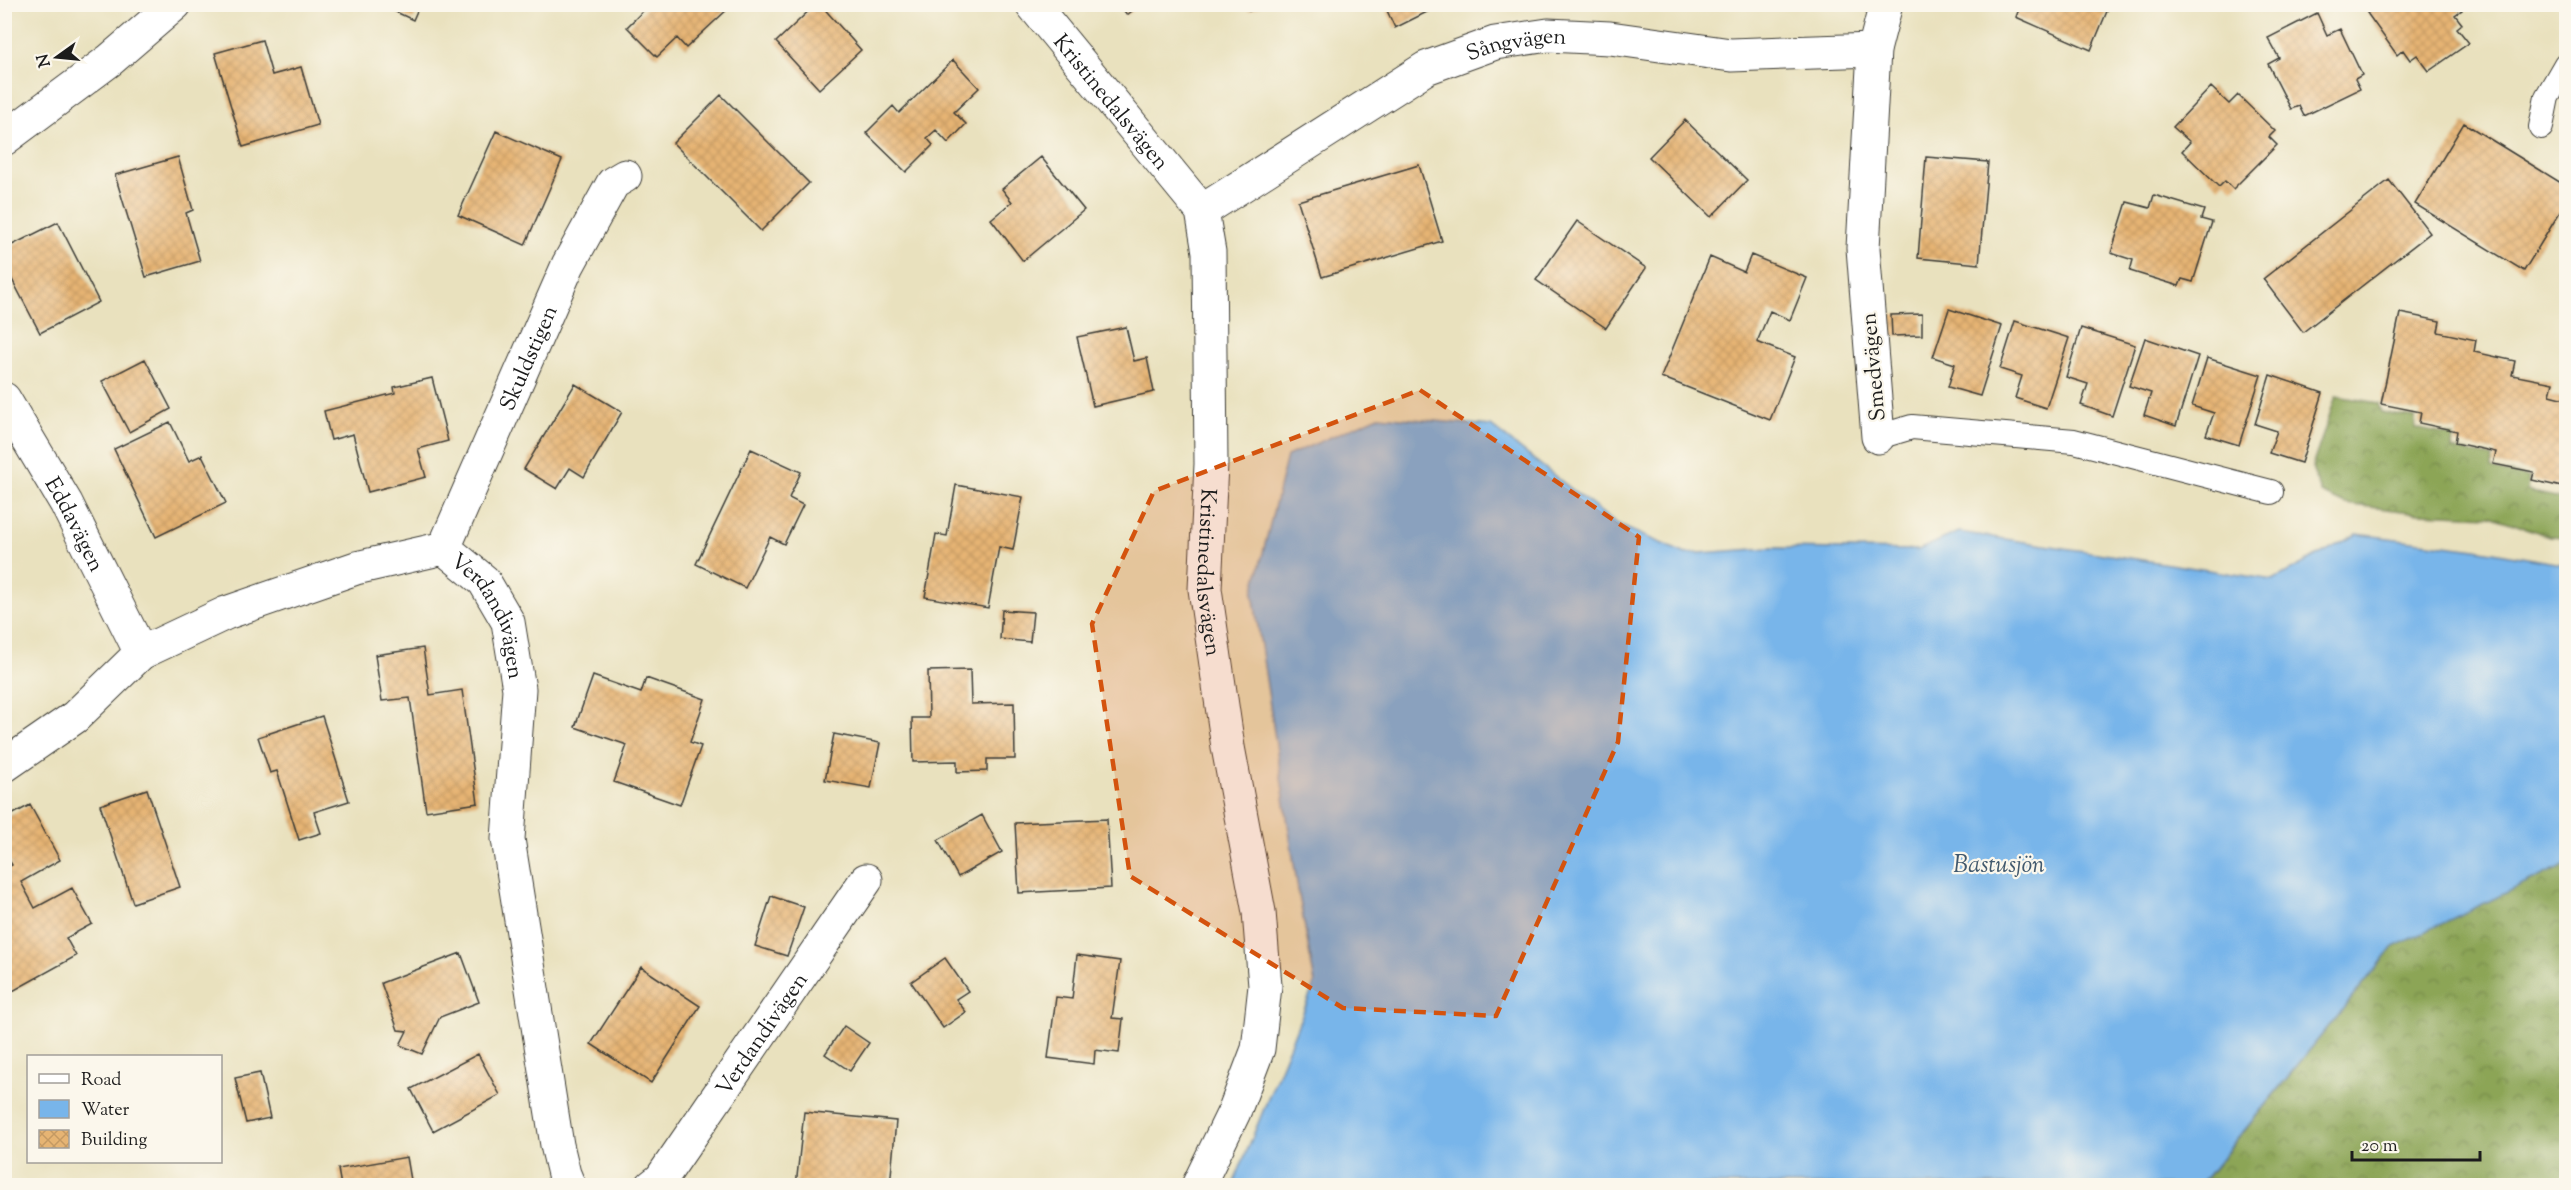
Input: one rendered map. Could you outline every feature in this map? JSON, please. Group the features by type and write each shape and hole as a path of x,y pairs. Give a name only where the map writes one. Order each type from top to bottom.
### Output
{"street":[{"path":"4,139 110,60 175,4"},
{"name":"Kristinedalsvägen","path":"1032,4 1202,211 1209,252 1211,464 1205,589 1227,747 1258,912 1265,987 1258,1049 1234,1112 1198,1185"},
{"name":"Smedvägen","path":"1878,437 1863,248 1874,51 1886,4"},
{"name":"Sångvägen","path":"1202,211 1426,68 1495,43 1548,34 1610,38 1731,55 1874,51"},
{"name":"Skuldstigen","path":"444,548 568,265 613,183 625,176"},
{"name":"Eddavägen","path":"4,399 66,503 141,653"},
{"name":"Verdandivägen","path":"4,766 75,717 141,653 226,613 356,568 444,548 484,581 508,622 519,689 508,839 557,1145 569,1185"},
{"name":"Verdandivägen","path":"652,1185 661,1179 866,880"}],"lane":[{"path":"2541,127 2547,97 2566,64"},
{"name":"Smedvägen","path":"1878,437 1912,427 2074,441 2271,492"}],"highlighted area":[{"path":"1420,390 1639,537 1618,742 1496,1016 1343,1008 1130,876 1092,624 1154,491"}],"green space":[{"path":"2336,396 2378,403 2381,412 2415,417 2415,428 2453,436 2452,449 2492,457 2491,469 2529,477 2527,491 2566,499 2566,537 2549,536 2490,516 2419,513 2345,504 2321,493 2312,467"},
{"path":"2566,864 2566,1185 2200,1186 2393,947"}],"water":[{"name":"Bastusjön","path":"1379,416 1491,426 1616,524 1686,554 1770,548 1918,550 1959,532 2273,580 2357,534 2566,563 2566,864 2393,947 2200,1185 1233,1185 1315,983 1298,890 1253,593 1287,456"}],"building":[{"path":"379,4 420,4 413,20"},
{"path":"650,4 727,4 730,7 686,48 677,38 657,57 627,27"},
{"path":"816,4 820,4 861,50 819,89 776,42"},
{"path":"1119,4 1141,4 1127,15"},
{"path":"1246,4 1265,4 1249,11"},
{"path":"1384,4 1443,4 1395,28"},
{"path":"2021,4 2110,4 2091,50 2016,17"},
{"path":"2375,4 2458,4 2462,10 2455,15 2462,24 2457,28 2469,43 2429,71 2417,55 2410,60 2403,50 2397,55 2367,13 2377,7"},
{"path":"2317,13 2327,35 2340,29 2362,75 2355,79 2360,89 2304,116 2299,106 2291,109 2268,64 2279,58 2268,38"},
{"path":"262,40 272,75 301,67 318,125 243,147 215,53"},
{"path":"953,60 979,88 954,112 966,124 948,143 936,130 927,138 933,145 906,172 866,133 893,106 899,113"},
{"path":"2211,87 2229,104 2238,95 2275,131 2269,137 2277,145 2233,189 2225,181 2219,187 2182,151 2190,142 2173,127"},
{"path":"721,95 809,183 761,231 673,143"},
{"path":"1685,120 1747,180 1711,217 1649,157"},
{"path":"2464,123 2566,186 2566,202 2524,271 2415,204"},
{"path":"496,131 562,160 525,245 458,215"},
{"path":"178,157 193,210 186,213 200,261 146,277 115,175"},
{"path":"1041,157 1084,210 1023,261 991,219 1012,202 1002,189"},
{"path":"1926,157 1988,162 1979,264 1918,258"},
{"path":"1419,165 1442,241 1322,277 1298,201"},
{"path":"2389,180 2430,233 2303,332 2263,279"},
{"path":"2154,195 2204,210 2201,219 2212,222 2193,282 2182,279 2179,286 2130,271 2133,260 2111,253 2127,202 2150,208"},
{"path":"1577,221 1646,268 1606,328 1536,280"},
{"path":"58,222 99,302 40,333 4,264 4,249"},
{"path":"1751,255 1807,278 1790,320 1770,311 1757,342 1795,357 1770,420 1661,377 1710,257 1744,272"},
{"path":"1949,309 2002,326 1980,396 1948,387 1955,364 1933,357"},
{"path":"2400,313 2440,321 2438,332 2476,340 2474,352 2515,361 2512,375 2553,383 2550,395 2566,399 2566,488 2532,480 2534,472 2493,464 2496,452 2455,443 2457,431 2419,423 2421,412 2381,404"},
{"path":"1922,314 1922,335 1892,336 1891,315"},
{"path":"2015,321 2069,338 2046,408 2015,398 2022,376 2000,369"},
{"path":"1126,327 1134,361 1147,358 1154,392 1093,406 1077,337"},
{"path":"2081,328 2135,345 2112,416 2081,405 2088,384 2066,377"},
{"path":"2145,338 2198,356 2176,426 2144,415 2151,393 2129,386"},
{"path":"2207,358 2261,375 2239,445 2206,435 2214,413 2192,406"},
{"path":"145,359 171,409 129,432 102,381"},
{"path":"2270,375 2323,393 2301,463 2269,453 2277,431 2255,424"},
{"path":"432,378 448,441 418,449 426,477 368,492 353,434 331,440 324,411 395,393 394,387"},
{"path":"575,384 622,412 584,477 570,468 557,489 524,469"},
{"path":"170,422 189,461 202,455 226,503 156,537 114,449"},
{"path":"751,449 801,472 789,498 803,505 784,544 770,537 745,588 696,564"},
{"path":"956,485 1023,497 1013,550 999,547 988,608 925,597 936,534 947,536"},
{"path":"1002,610 1033,612 1030,642 1000,639"},
{"path":"423,648 430,695 462,690 478,803 426,811 410,698 382,701 375,655"},
{"path":"970,670 971,704 1014,703 1015,759 987,759 987,771 957,772 957,761 913,762 912,718 929,718 928,671"},
{"path":"593,676 641,693 646,678 705,699 690,742 701,746 680,805 614,782 627,745 575,727"},
{"path":"322,716 349,801 314,812 321,833 299,840 277,771 270,773 258,737"},
{"path":"834,734 880,743 871,788 825,780"},
{"path":"147,789 180,887 133,903 100,805"},
{"path":"30,805 60,860 21,882 35,908 72,888 92,924 66,938 76,956 11,992 4,980 4,869 12,865 4,852 4,819"},
{"path":"982,815 1002,852 958,877 938,840"},
{"path":"1107,819 1111,888 1019,893 1015,823"},
{"path":"771,896 804,907 787,956 755,946"},
{"path":"461,953 479,1002 440,1017 422,1054 400,1045 407,1031 398,1030 381,983"},
{"path":"1077,955 1120,961 1112,1018 1123,1019 1119,1053 1095,1050 1094,1064 1048,1058 1056,997 1072,999"},
{"path":"945,958 968,991 956,999 966,1012 943,1028 911,982"},
{"path":"641,967 700,1006 651,1083 591,1044"},
{"path":"844,1026 869,1043 850,1071 825,1054"},
{"path":"478,1054 500,1095 433,1131 411,1089"},
{"path":"260,1073 270,1118 246,1123 235,1078"},
{"path":"804,1112 896,1121 890,1186 796,1186"},
{"path":"407,1157 412,1186 341,1186 338,1169"}]}
